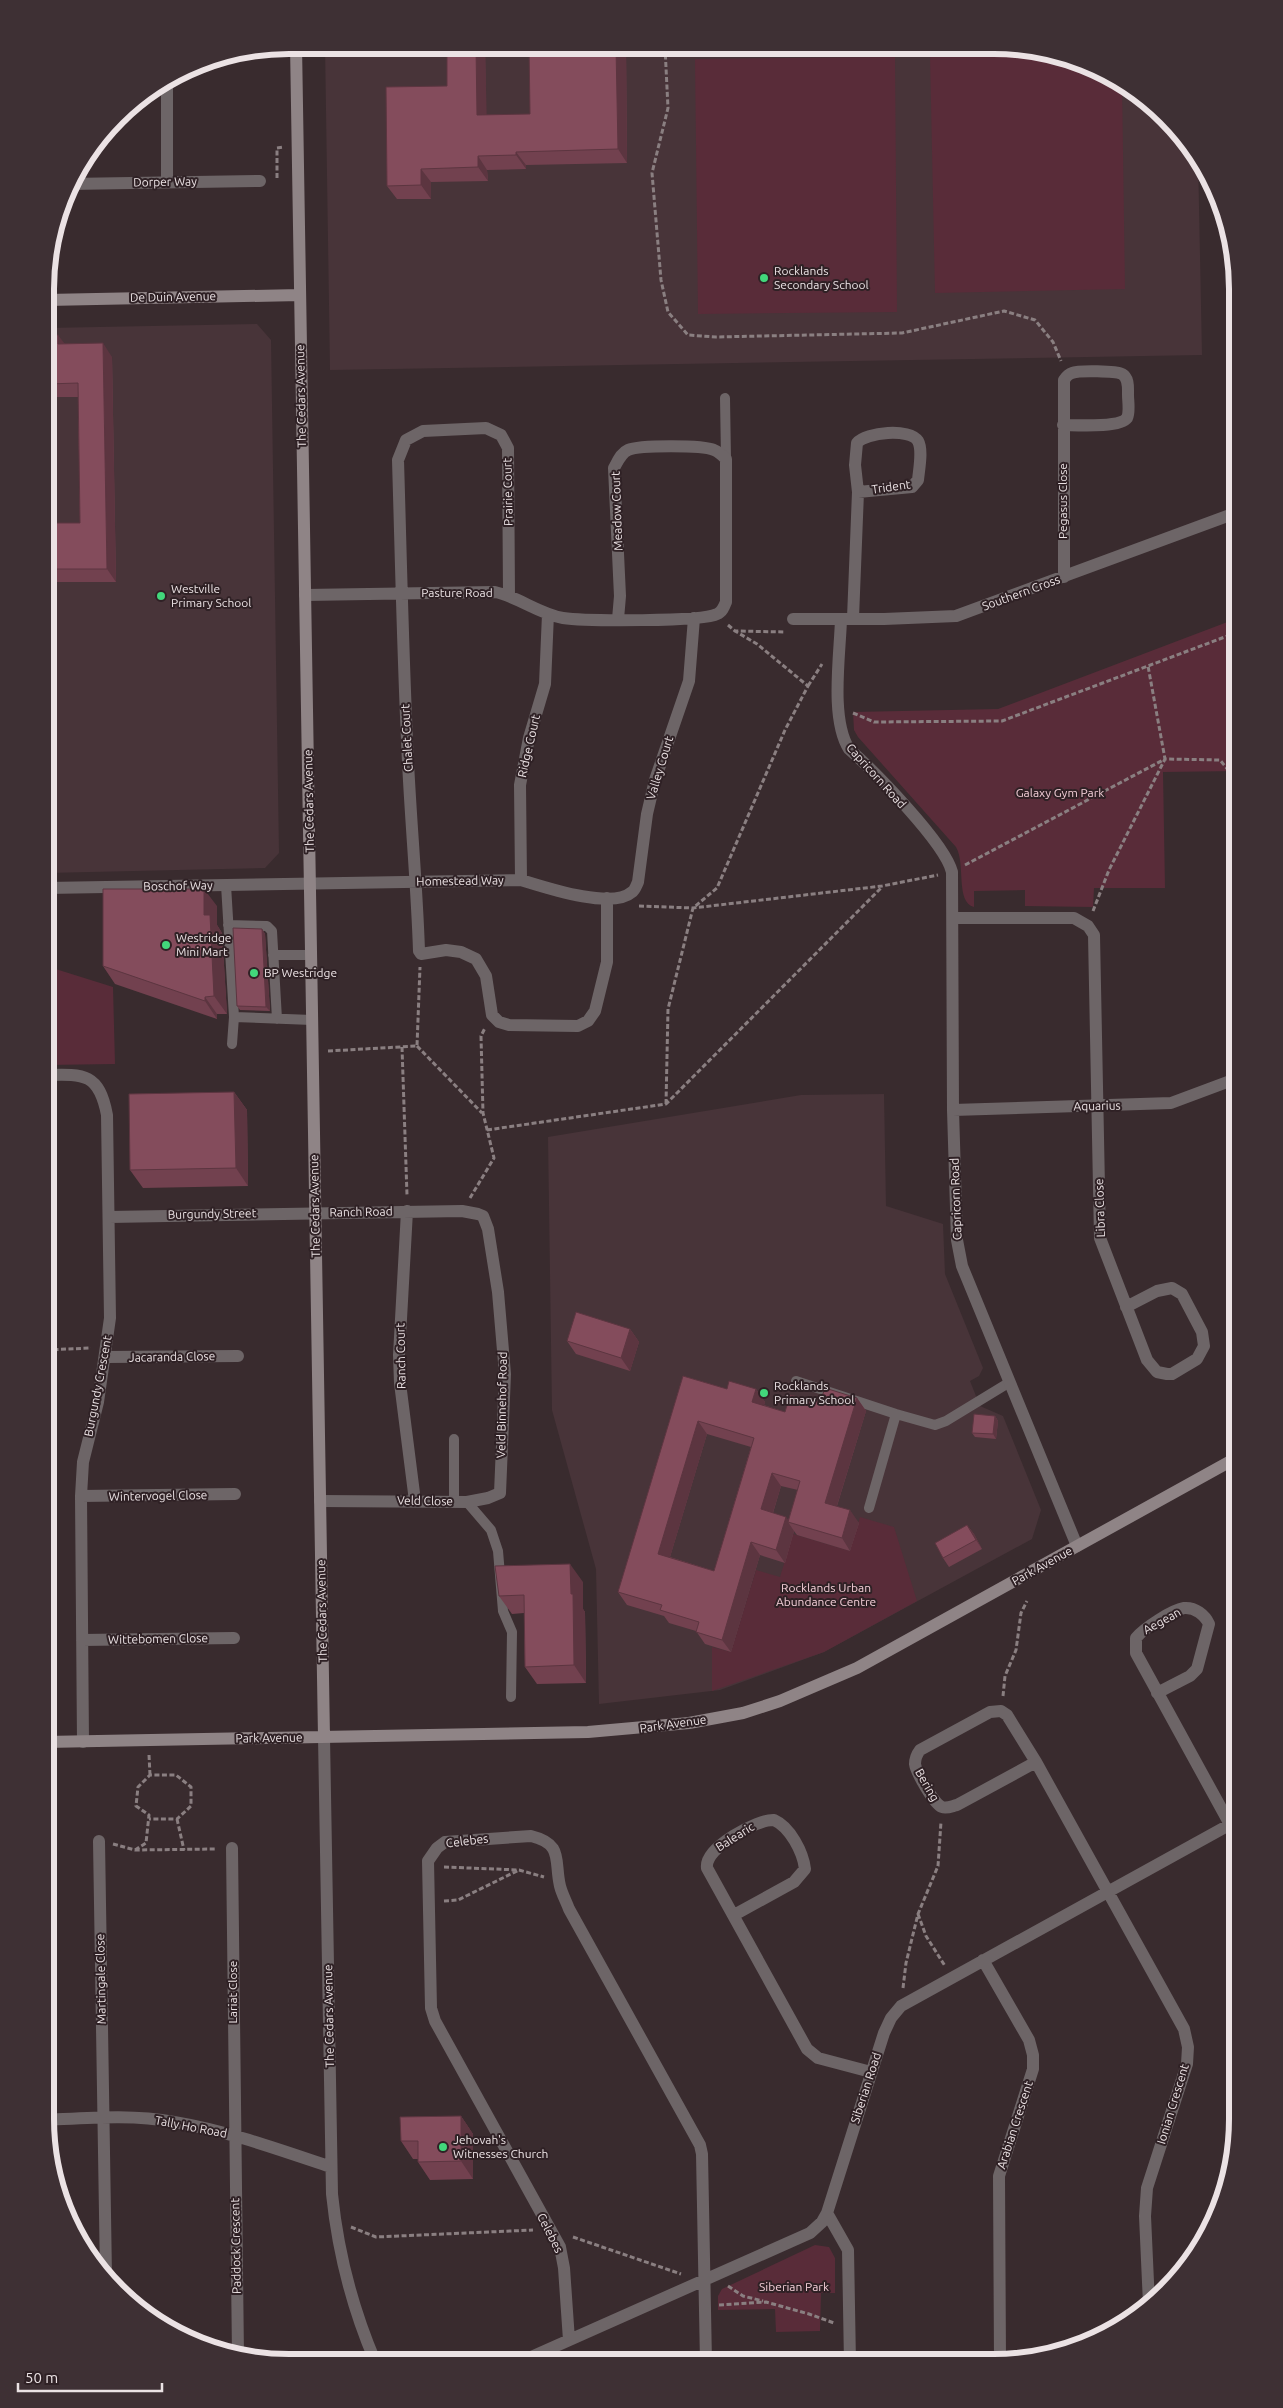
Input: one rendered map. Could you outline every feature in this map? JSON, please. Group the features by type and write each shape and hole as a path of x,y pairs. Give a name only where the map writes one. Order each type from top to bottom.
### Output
{"street":[{"name":"The Cedars Avenue","path":"296,54 331,2167 335,2222 351,2299 372,2354"},
{"path":"167,87 167,182"},
{"name":"Dorper Way","path":"79,184 260,181"},
{"name":"De Duin Avenue","path":"54,300 300,295"},
{"path":"1063,425 1118,422 1127,417 1128,412 1128,383 1122,374 1076,372 1067,376"},
{"name":"Pegasus Close","path":"1064,577 1063,386 1067,376"},
{"name":"Prairie Court","path":"402,594 398,460 406,440 424,431 486,428 501,435 508,448 509,595"},
{"name":"Trident","path":"847,618 858,492 856,448 861,439 870,435 906,433 915,438 920,446 918,480 916,484 912,487 858,492"},
{"name":"Meadow Court","path":"618,619 620,596 614,468 620,456 628,450 639,447 704,447 716,450 726,459"},
{"path":"694,618 716,615 721,612 726,602 726,459"},
{"name":"Southern Cross","path":"793,619 956,616 1229,515"},
{"name":"Pasture Road","path":"305,596 495,592 509,595 548,614 583,620 694,618"},
{"name":"Chalet Court","path":"402,594 410,817 417,882 419,951 421,954"},
{"name":"Ridge Court","path":"521,880 520,785 528,738 545,684 548,614"},
{"name":"Valley Court","path":"633,892 638,882 647,814 655,780 689,681 694,618"},
{"name":"Capricorn Road","path":"847,618 838,707 839,724 843,739 849,749 932,836 949,861 952,872 953,1110 957,1240 962,1266 1077,1546"},
{"name":"Homestead Way","path":"310,883 521,880 570,895 608,898"},
{"name":"Boschof Way","path":"54,888 310,883"},
{"path":"421,954 446,950 461,952 476,959 486,976 492,1015 499,1022 509,1025 578,1026 588,1021 596,1011 606,962 608,898 626,896 633,892"},
{"path":"952,918 1074,918 1088,926 1094,935 1095,944 1098,1106"},
{"name":"Burgundy Crescent","path":"54,1075 74,1074 90,1079 103,1094 107,1115 110,1216 110,1318 98,1402 83,1462 81,1496 83,1742"},
{"name":"Aquarius","path":"953,1110 1171,1103 1229,1081"},
{"name":"Libra Close","path":"1098,1106 1100,1238 1126,1307 1147,1360 1157,1372 1172,1374 1197,1359 1202,1352 1202,1332 1182,1294 1172,1288 1157,1291 1126,1307"},
{"name":"Ranch Court","path":"407,1211 399,1355 400,1383 415,1501"},
{"name":"Ranch Road","path":"315,1212 462,1211"},
{"name":"Veld Binnehof Road","path":"462,1211 483,1216 488,1229 498,1292 505,1374 501,1489 497,1495 467,1502"},
{"name":"Burgundy Street","path":"110,1216 315,1212"},
{"name":"Jacaranda Close","path":"106,1352 238,1356"},
{"name":"Park Avenue","path":"54,1742 588,1732 671,1725 742,1713 780,1701 857,1668 1229,1462"},
{"name":"Wintervogel Close","path":"81,1496 235,1494"},
{"name":"Veld Close","path":"320,1501 467,1502"},
{"name":"Aegean","path":"1157,1693 1190,1676 1197,1669 1210,1627 1207,1618 1193,1609 1182,1608 1147,1626 1136,1638 1136,1653 1157,1693 1229,1815"},
{"name":"Wittebomen Close","path":"82,1640 234,1638"},
{"path":"1001,1711 1011,1720 1036,1762 1107,1892"},
{"name":"Bering","path":"1001,1711 990,1712 920,1750 917,1754 916,1766 933,1799 942,1807 948,1808 957,1805 1036,1762"},
{"name":"Balearic","path":"734,1915 794,1882 805,1869 804,1860 786,1828 774,1820 760,1821 715,1848 707,1860 707,1868 806,2049 818,2058 871,2072"},
{"name":"Siberian Road","path":"538,2354 810,2233 822,2222 827,2213 884,2033 891,2018 901,2006 1229,1824"},
{"name":"Celebes","path":"569,2340 563,2258 550,2230 435,2021 430,2000 428,1867 430,1856 445,1842 531,1836 542,1838 553,1848 558,1857 560,1886 569,1908 700,2145 703,2165 703,2281 706,2354"},
{"name":"Martingale Close","path":"99,1840 103,2118"},
{"name":"Lariat Close","path":"232,1848 234,2136"},
{"name":"Ionian Crescent","path":"1107,1892 1184,2030 1188,2047 1187,2064 1147,2188 1145,2216 1149,2296"},
{"name":"Arabian Crescent","path":"983,1960 1029,2040 1033,2055 1033,2069 999,2176 1000,2354"},
{"path":"103,2118 106,2267"},
{"name":"Tally Ho Road","path":"54,2120 103,2118 174,2122 234,2136 331,2167"},
{"name":"Paddock Crescent","path":"234,2136 238,2349"},
{"path":"827,2213 848,2250 850,2354"}],"lane":[{"path":"725,398 726,459"},
{"path":"226,885 234,1017 232,1044"},
{"path":"228,925 268,927 272,931 277,1018"},
{"path":"274,955 311,955"},
{"path":"234,1017 312,1020"},
{"path":"796,1381 896,1414 938,1425 1010,1382"},
{"path":"869,1508 896,1414"},
{"path":"454,1439 454,1502"},
{"name":"Veld Close","path":"467,1502 490,1530 496,1541 500,1563 500,1584 504,1616 512,1632 511,1697"}],"path":[{"path":"665,54 668,108 652,173 661,280 668,312 688,335 716,337 902,333 1004,311 1035,320 1054,342 1067,376"},
{"path":"260,181 277,182 277,148 284,147"},
{"path":"666,1104 668,1009 693,908 717,888 785,730 808,686 757,644 735,631 716,615"},
{"path":"735,631 793,632"},
{"path":"838,707 874,722 1002,721 1229,635"},
{"path":"1088,926 1109,870 1166,759 1148,666"},
{"path":"633,892 640,906 693,908 882,886 952,872 1166,759 1220,760 1229,771"},
{"path":"487,1130 666,1104 882,886"},
{"path":"421,954 417,1046 483,1113"},
{"path":"462,1211 494,1158 483,1113 481,1036 492,1015"},
{"path":"325,1051 417,1046"},
{"path":"402,1047 407,1211"},
{"path":"54,1350 106,1352"},
{"path":"1001,1711 1005,1676 1016,1650 1021,1613 1027,1601"},
{"path":"149,1754 150,1775"},
{"path":"135,1850 146,1843 149,1819 149,1815 136,1806 138,1787 150,1775 176,1775 191,1788 191,1806 177,1820 149,1819"},
{"path":"901,2006 906,1963 918,1914 938,1866 942,1807"},
{"path":"177,1820 184,1850"},
{"path":"99,1840 135,1850 232,1848"},
{"path":"428,1867 519,1870 550,1878 560,1886"},
{"path":"428,1901 458,1900 519,1870"},
{"path":"918,1914 926,1936 952,1978"},
{"path":"335,2222 376,2236 550,2230 703,2281"},
{"path":"725,2271 728,2286 743,2296 809,2314 849,2329"},
{"path":"704,2307 766,2302"}],"shaded area":[{"name":"Rocklands Secondary School","path":"325,54 1010,54 1040,58 1070,66 1098,78 1125,93 1149,112 1171,134 1198,172 1202,355 330,370"},
{"name":"Westville Primary School","path":"257,324 271,340 279,853 265,868 54,873 54,328"},
{"name":"Rocklands Primary School","path":"884,1094 886,1206 943,1224 945,1274 983,1368 979,1376 970,1381 980,1406 1003,1416 1041,1510 1032,1539 824,1652 720,1690 599,1704 596,1569 552,1410 548,1137 801,1095"}],"green space":[{"path":"1010,54 1040,58 1070,66 1122,91 1125,289 935,293 930,55"},
{"path":"895,57 897,312 698,314 695,59"},
{"name":"Galaxy Gym Park","path":"1229,621 1229,771 1163,772 1165,888 1094,888 1093,907 1025,906 1025,890 974,891 974,907 968,904 963,890 959,854 956,847 858,737 854,730 853,712 998,709"},
{"path":"54,969 113,987 115,1064 54,1065"},
{"name":"Rocklands Urban Abundance Centre","path":"860,1517 894,1527 917,1601 824,1652 712,1691 712,1647 731,1652 756,1570 780,1577 793,1534 850,1551"},
{"name":"Siberian Park","path":"815,2245 829,2247 835,2258 835,2293 821,2293 820,2331 776,2332 775,2309 718,2310 718,2296 722,2289"}],"building":[{"path":"447,54 476,54 477,115 530,114 529,54 616,54 618,149 516,152 516,155 478,156 478,167 421,169 421,185 387,186 386,87 447,86"},
{"path":"54,335 58,335 58,344 103,343 107,569 54,569 54,523 80,523 78,383 54,384"},
{"name":"Westridge Mini Mart","path":"103,889 204,889 204,915 210,915 214,996 205,997 205,1001 103,966"},
{"name":"BP Westridge","path":"233,928 262,929 266,1007 237,1006"},
{"path":"234,1092 236,1168 130,1170 129,1094"},
{"path":"576,1312 630,1329 621,1358 567,1341"},
{"path":"683,1376 727,1389 729,1381 756,1389 752,1402 785,1412 790,1395 820,1402 825,1388 857,1398 825,1503 850,1510 842,1538 788,1522 800,1481 772,1473 761,1509 786,1517 776,1550 751,1542 722,1640 696,1632 699,1622 660,1610 662,1605 618,1592","holes":["698,1421 754,1438 714,1571 658,1554"]},
{"path":"974,1414 995,1416 993,1434 972,1433"},
{"path":"967,1525 976,1540 943,1558 935,1543"},
{"path":"570,1564 571,1594 573,1594 574,1665 525,1667 524,1595 499,1596 495,1566"},
{"path":"461,2116 461,2161 418,2162 418,2141 401,2141 400,2117"}],"place":[{"name":"Rocklands Secondary School","path":"764,278"},
{"name":"Westville Primary School","path":"161,596"},
{"name":"Westridge Mini Mart","path":"166,945"},
{"name":"BP Westridge","path":"254,973"},
{"name":"Rocklands Primary School","path":"764,1393"},
{"name":"Jehovah's Witnesses Church","path":"443,2147"}]}
